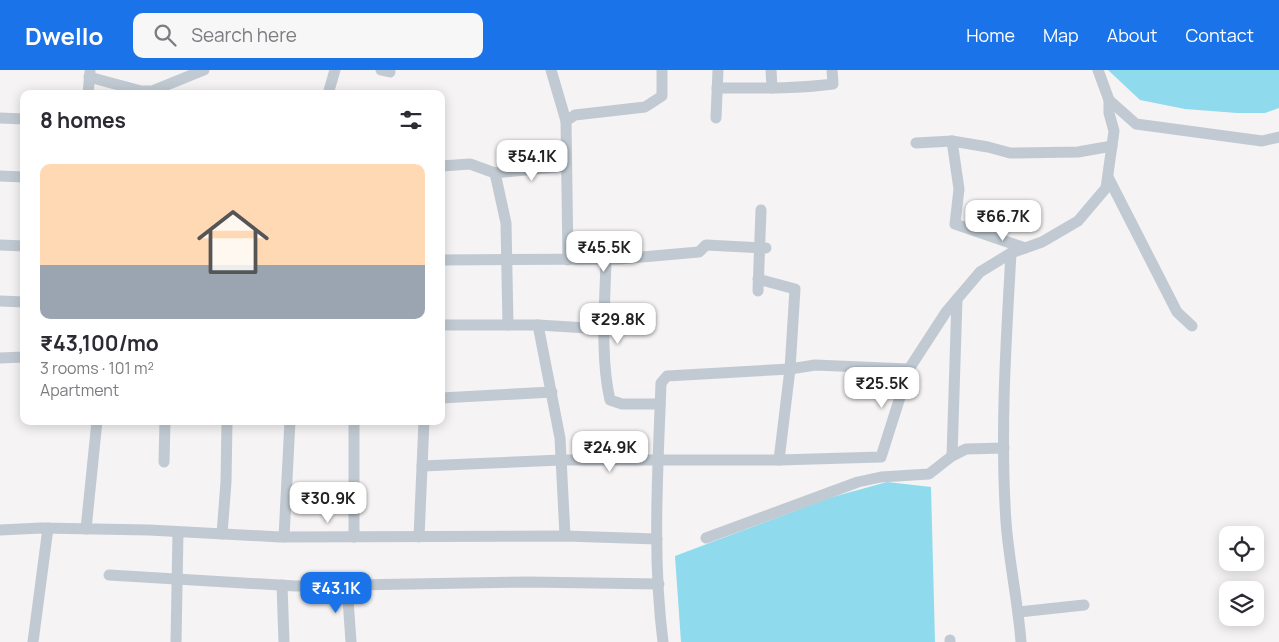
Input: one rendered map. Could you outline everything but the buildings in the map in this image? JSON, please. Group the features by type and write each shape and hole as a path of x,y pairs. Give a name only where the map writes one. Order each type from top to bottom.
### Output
{"street":[{"path":"154,90 204,70"},
{"path":"329,90 335,70"},
{"path":"551,70 566,121 568,260"},
{"path":"566,121 575,115 645,107 662,96 662,70"},
{"path":"716,118 718,70"},
{"path":"771,70 772,88"},
{"path":"717,88 772,88 833,84 832,70"},
{"path":"422,466 561,460 780,460 881,457 909,369 946,312 980,272 1012,253 1042,242 1078,221 1106,188 1114,131 1109,113 1109,100 1098,70"},
{"path":"88,90 90,74 138,90"},
{"path":"1109,100 1136,124"},
{"path":"0,118 20,119"},
{"path":"1114,131 1136,124 1262,141 1279,137"},
{"path":"916,143 952,141 1010,153 1078,152 1112,146"},
{"path":"952,141 958,189 955,224 1025,248"},
{"path":"445,166 470,164 496,173 566,166"},
{"path":"496,173 506,223 508,325"},
{"path":"0,176 20,177"},
{"path":"1108,177 1177,312 1192,326"},
{"path":"758,291 762,248 761,210"},
{"path":"445,260 606,260 699,252 706,245 762,248"},
{"path":"0,246 20,246"},
{"path":"1012,253 1007,319 1004,448 1006,522 1019,612 1021,642"},
{"path":"606,260 604,329 607,388 610,400 622,404 660,404"},
{"path":"758,279 795,289 790,369 780,460"},
{"path":"952,456 957,299"},
{"path":"0,301 20,302"},
{"path":"445,325 538,325 604,329"},
{"path":"538,325 560,438 565,536"},
{"path":"0,358 20,357"},
{"path":"663,642 660,619 657,539 661,383 667,376 815,366 909,369"},
{"path":"445,398 552,392"},
{"path":"86,529 97,425"},
{"path":"164,462 165,425"},
{"path":"222,534 226,482 227,425"},
{"path":"284,538 290,425"},
{"path":"354,425 354,537"},
{"path":"419,537 424,425"},
{"path":"706,538 858,482 881,476 929,474 952,456 966,450 1004,448"},
{"path":"33,642 48,528"},
{"path":"0,530 86,529 284,538 565,536 657,539"},
{"path":"176,642 178,532"},
{"path":"109,575 282,585 529,582 659,584"},
{"path":"282,585 284,642"},
{"path":"348,585 351,642"},
{"path":"1019,612 1084,605"}],"water":[{"path":"1108,70 1279,70 1279,108 1265,113 1237,113 1185,109 1140,100"},
{"path":"887,482 931,487 935,642 681,642 675,556 829,498"}]}
